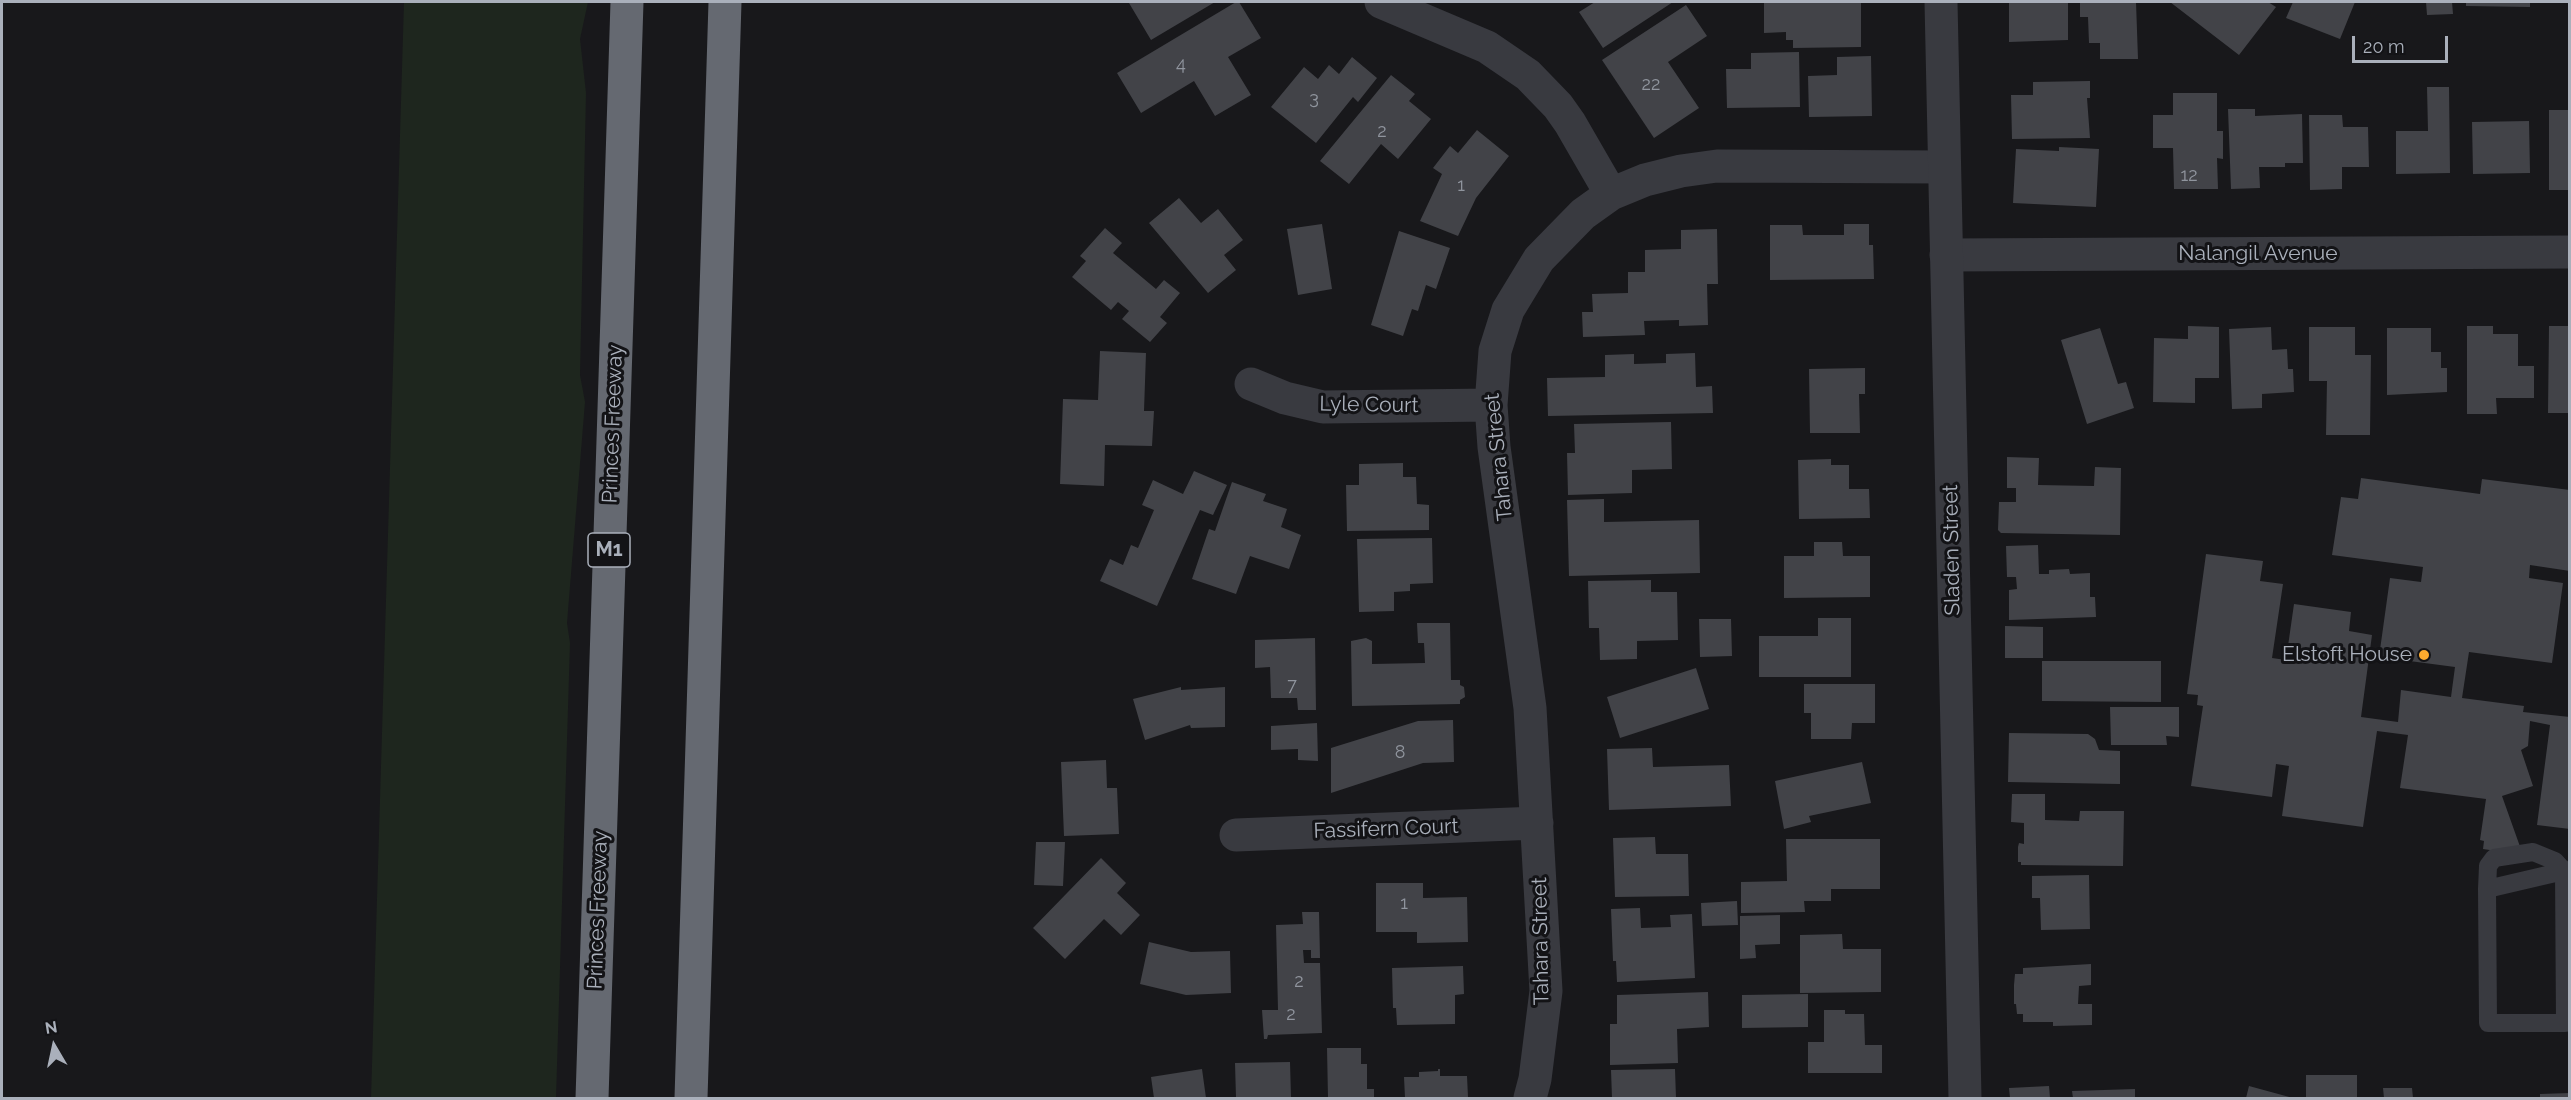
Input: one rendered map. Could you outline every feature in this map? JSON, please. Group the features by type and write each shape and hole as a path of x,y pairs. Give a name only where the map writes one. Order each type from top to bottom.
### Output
{"highway":[{"name":"Princes Freeway","path":"592,1098 627,2"},
{"path":"691,1098 725,2"}],"street":[{"path":"1381,2 1487,47 1528,75 1558,106 1570,123 1611,194"},
{"name":"Sladen Street","path":"1941,2 1965,1098"},
{"name":"Tahara Street","path":"1530,1098 1535,1079 1546,991 1530,708 1494,447 1491,405 1492,368 1499,331 1527,275 1552,243 1583,214 1611,194 1645,180 1699,168 1944,167"},
{"name":"Nalangil Avenue","path":"1946,255 2570,252"},
{"name":"Lyle Court","path":"1251,384 1285,398 1323,407 1491,405"},
{"name":"Fassifern Court","path":"1236,835 1536,823"}],"lane":[{"path":"2533,852 2555,861 2566,870 2565,1023 2488,1023 2488,866 2494,858 2533,852"},
{"path":"2487,889 2566,870"}],"shaded area":[{"path":"404,2 588,2 580,39 586,93 580,375 585,402 567,623 570,643 556,1098 371,1098"}],"building":[{"path":"1215,2 1151,40 1129,3"},
{"path":"1239,2 1261,38 1228,57 1251,95 1215,116 1194,81 1141,113 1117,73"},
{"path":"1595,2 1673,2 1603,48 1579,12"},
{"path":"1764,2 1861,2 1861,47 1793,48 1793,40 1786,40 1786,32 1764,33"},
{"path":"2009,2 2068,2 2068,40 2009,42"},
{"path":"2080,2 2136,2 2138,59 2100,59 2100,43 2089,43 2088,17 2080,17"},
{"path":"2170,2 2268,2 2276,7 2239,55"},
{"path":"2293,2 2355,2 2340,39 2286,18"},
{"path":"2426,2 2452,2 2453,14 2427,15"},
{"path":"2466,2 2530,2 2530,7 2466,6"},
{"path":"1686,5 1707,36 1668,62 1699,108 1654,138 1602,60"},
{"path":"1799,52 1800,107 1727,108 1726,69 1751,69 1751,53"},
{"path":"1871,56 1872,116 1809,117 1808,76 1837,75 1837,57"},
{"path":"1352,57 1377,78 1358,102 1353,97 1316,143 1271,107 1304,67 1318,79 1329,65 1339,74"},
{"path":"1391,75 1415,94 1409,101 1431,119 1398,159 1381,144 1349,184 1320,161"},
{"path":"2090,81 2090,98 2087,98 2090,138 2012,139 2011,95 2033,95 2033,82"},
{"path":"2427,87 2449,87 2450,173 2396,174 2396,131 2428,131"},
{"path":"2173,93 2217,93 2217,131 2223,131 2223,159 2217,158 2218,189 2174,189 2173,148 2153,148 2153,115 2173,115"},
{"path":"2228,109 2255,109 2255,116 2302,114 2303,163 2285,163 2285,167 2259,167 2260,188 2231,189"},
{"path":"2549,110 2570,110 2570,190 2549,190"},
{"path":"2309,115 2342,115 2343,127 2368,127 2369,167 2342,167 2342,189 2310,190"},
{"path":"2529,121 2530,173 2473,174 2472,122"},
{"path":"1477,130 1509,156 1476,198 1458,236 1420,221 1442,174 1433,168 1450,146 1458,153"},
{"path":"2059,147 2099,149 2096,207 2013,203 2016,149 2059,151"},
{"path":"1179,198 1201,223 1218,209 1243,240 1224,255 1236,270 1208,293 1149,223"},
{"path":"1322,224 1332,289 1298,295 1287,229"},
{"path":"1844,224 1869,224 1869,245 1873,245 1874,279 1770,280 1770,225 1802,225 1803,235 1844,235"},
{"path":"1105,228 1122,243 1113,253 1156,289 1164,280 1180,293 1160,317 1167,323 1150,342 1122,319 1129,311 1118,302 1111,310 1072,277 1086,261 1080,256"},
{"path":"1717,229 1718,284 1707,284 1708,325 1679,326 1679,320 1644,321 1645,335 1583,337 1582,312 1593,312 1592,294 1628,293 1628,272 1645,272 1645,250 1681,249 1681,230"},
{"path":"1399,231 1450,248 1436,289 1426,285 1418,311 1412,309 1403,336 1371,325"},
{"path":"2188,326 2219,327 2219,378 2195,378 2195,403 2153,402 2154,338 2188,339"},
{"path":"2467,326 2493,326 2493,334 2518,334 2518,366 2534,366 2534,398 2496,398 2497,414 2467,414"},
{"path":"2549,326 2570,326 2570,413 2548,413"},
{"path":"2271,327 2272,350 2287,349 2288,369 2293,369 2294,392 2262,394 2262,408 2232,409 2229,329"},
{"path":"2309,327 2355,327 2355,355 2371,355 2370,435 2326,435 2327,381 2309,381"},
{"path":"2100,328 2118,384 2126,382 2134,408 2087,424 2061,340"},
{"path":"2387,328 2431,328 2431,352 2441,352 2441,368 2447,368 2447,392 2387,395"},
{"path":"1100,351 1146,353 1144,411 1154,411 1152,446 1105,445 1104,486 1060,484 1063,399 1098,400"},
{"path":"1695,353 1696,387 1712,386 1713,413 1548,416 1547,378 1605,377 1605,355 1634,354 1634,364 1666,363 1666,354"},
{"path":"1865,368 1865,394 1859,394 1860,433 1810,433 1809,369"},
{"path":"1671,422 1672,469 1632,470 1632,493 1568,495 1567,453 1575,453 1574,424"},
{"path":"2007,457 2039,458 2038,485 2094,486 2095,467 2121,468 2120,535 2001,533 1998,530 1999,502 2016,502 2016,488 2007,488"},
{"path":"1831,459 1831,465 1849,465 1849,489 1869,489 1870,518 1799,519 1798,460"},
{"path":"1403,463 1403,477 1416,477 1417,504 1429,505 1429,530 1347,531 1346,485 1359,485 1359,464"},
{"path":"1194,471 1227,485 1213,515 1200,510 1157,606 1100,581 1110,559 1123,565 1131,545 1138,548 1154,510 1142,505 1153,480 1183,494"},
{"name":"Elstoft House","path":"2361,478 2480,494 2482,479 2570,490 2570,571 2530,565 2529,578 2563,583 2552,663 2469,652 2462,698 2524,706 2523,712 2570,717 2570,829 2537,825 2550,725 2530,721 2528,746 2521,750 2533,786 2502,796 2523,855 2483,849 2484,841 2480,840 2486,799 2400,788 2408,735 2377,731 2363,827 2282,816 2289,766 2276,764 2272,797 2191,786 2203,706 2197,705 2198,695 2187,694 2206,554 2263,561 2260,581 2283,584 2272,658 2286,660 2294,604 2351,612 2349,631 2372,635 2361,717 2398,722 2401,690 2451,697 2455,667 2379,657 2390,578 2421,582 2423,567 2332,555 2341,497 2358,499"},
{"path":"1232,482 1266,494 1263,501 1287,509 1281,527 1301,535 1289,569 1250,556 1236,594 1192,579 1209,529 1215,531"},
{"path":"1604,499 1604,522 1699,520 1700,573 1569,576 1567,500"},
{"path":"1432,538 1433,583 1410,584 1410,591 1394,592 1394,611 1359,612 1357,539"},
{"path":"1814,542 1842,542 1843,556 1870,556 1870,597 1784,598 1784,556 1814,556"},
{"path":"2038,545 2039,574 2049,574 2049,570 2069,569 2070,574 2090,573 2090,597 2095,597 2096,617 2009,620 2009,590 2017,589 2016,577 2007,577 2006,546"},
{"path":"1651,580 1651,592 1677,592 1678,640 1637,641 1637,659 1600,660 1599,628 1589,628 1588,581"},
{"path":"1818,618 1851,618 1851,677 1759,677 1759,636 1818,636"},
{"path":"1699,619 1731,619 1732,656 1700,657"},
{"path":"1417,623 1450,623 1451,680 1460,680 1460,685 1464,687 1465,697 1460,700 1460,704 1352,706 1351,641 1366,638 1372,641 1372,664 1425,663 1424,643 1418,643"},
{"path":"2005,626 2043,627 2043,658 2005,658"},
{"path":"1315,638 1316,710 1298,710 1297,698 1271,698 1270,667 1255,668 1255,640"},
{"path":"2042,661 2161,661 2161,702 2042,701"},
{"path":"1696,668 1709,709 1620,738 1607,697"},
{"path":"1804,684 1875,684 1875,723 1852,723 1851,739 1811,739 1811,713 1804,713"},
{"path":"1181,687 1181,690 1225,687 1225,727 1191,728 1190,725 1145,740 1133,699"},
{"path":"2110,707 2179,707 2179,737 2166,736 2167,745 2111,745"},
{"path":"1453,720 1454,762 1423,763 1331,793 1331,748 1418,721"},
{"path":"1317,723 1318,761 1298,760 1298,749 1271,750 1271,726"},
{"path":"2009,733 2088,734 2095,739 2099,750 2120,751 2120,784 2008,782"},
{"path":"1652,748 1653,767 1729,765 1731,806 1609,810 1607,749"},
{"path":"1106,760 1107,788 1117,788 1119,834 1064,836 1061,762"},
{"path":"1862,762 1871,803 1809,816 1811,822 1784,829 1775,781"},
{"path":"2012,794 2045,794 2045,820 2079,821 2080,811 2124,811 2123,866 2021,865 2021,862 2018,862 2018,847 2019,843 2024,844 2024,823 2011,822"},
{"path":"1655,837 1656,854 1688,854 1689,896 1615,897 1613,838"},
{"path":"1786,839 1880,839 1880,889 1831,889 1831,901 1804,901 1805,912 1741,913 1741,882 1787,881"},
{"path":"1036,842 1065,842 1063,886 1034,885"},
{"path":"1101,858 1126,883 1117,893 1140,915 1121,935 1104,919 1065,959 1033,928"},
{"path":"2089,875 2090,929 2041,930 2040,898 2032,898 2032,876"},
{"path":"1376,883 1423,883 1423,898 1467,897 1468,942 1417,943 1417,932 1376,932"},
{"path":"1737,901 1738,925 1702,926 1701,903"},
{"path":"1640,908 1641,928 1671,927 1670,915 1692,914 1695,978 1617,982 1616,961 1613,961 1611,909"},
{"path":"1302,912 1319,912 1320,958 1311,958 1311,950 1303,950 1304,963 1320,963 1322,1033 1268,1035 1267,1039 1264,1039 1262,1010 1278,1010 1276,925 1303,924"},
{"path":"1780,915 1780,944 1755,945 1756,958 1740,959 1740,916"},
{"path":"1842,934 1843,949 1881,949 1881,992 1800,993 1800,935"},
{"path":"1149,942 1191,952 1230,951 1231,993 1186,995 1140,984"},
{"path":"2091,964 2091,985 2079,986 2078,1004 2092,1004 2092,1025 2053,1026 2053,1022 2023,1022 2023,1014 2017,1014 2016,1004 2014,1004 2015,974 2023,974 2023,968"},
{"path":"1463,966 1464,994 1455,995 1455,1024 1397,1025 1396,1008 1393,1008 1392,968"},
{"path":"1708,992 1709,1027 1677,1029 1678,1063 1610,1065 1610,1024 1617,1024 1617,995"},
{"path":"1808,994 1808,1027 1742,1028 1742,995"},
{"path":"1824,1010 1845,1010 1845,1014 1864,1014 1865,1045 1882,1045 1882,1073 1808,1073 1808,1042 1824,1042"},
{"path":"1327,1048 1361,1048 1361,1064 1367,1064 1367,1089 1374,1089 1374,1098 1328,1098"},
{"path":"1290,1062 1291,1098 1236,1098 1235,1063"},
{"path":"1202,1069 1206,1098 1154,1098 1151,1077"},
{"path":"1440,1069 1440,1076 1467,1076 1468,1097 1405,1098 1404,1077 1419,1077 1419,1072 1438,1071"},
{"path":"1675,1069 1676,1098 1612,1098 1611,1070"},
{"path":"2306,1075 2357,1075 2357,1098 2306,1098"},
{"path":"2049,1086 2050,1098 2010,1098 2009,1088"},
{"path":"2249,1086 2293,1098 2246,1098"},
{"path":"2383,1088 2412,1088 2413,1098 2384,1098"},
{"path":"2135,1089 2135,1098 2073,1098 2072,1091"},
{"path":"2570,1093 2570,1098 2540,1098 2540,1094"}],"place":[{"name":"Elstoft House","path":"2424,655"}]}
